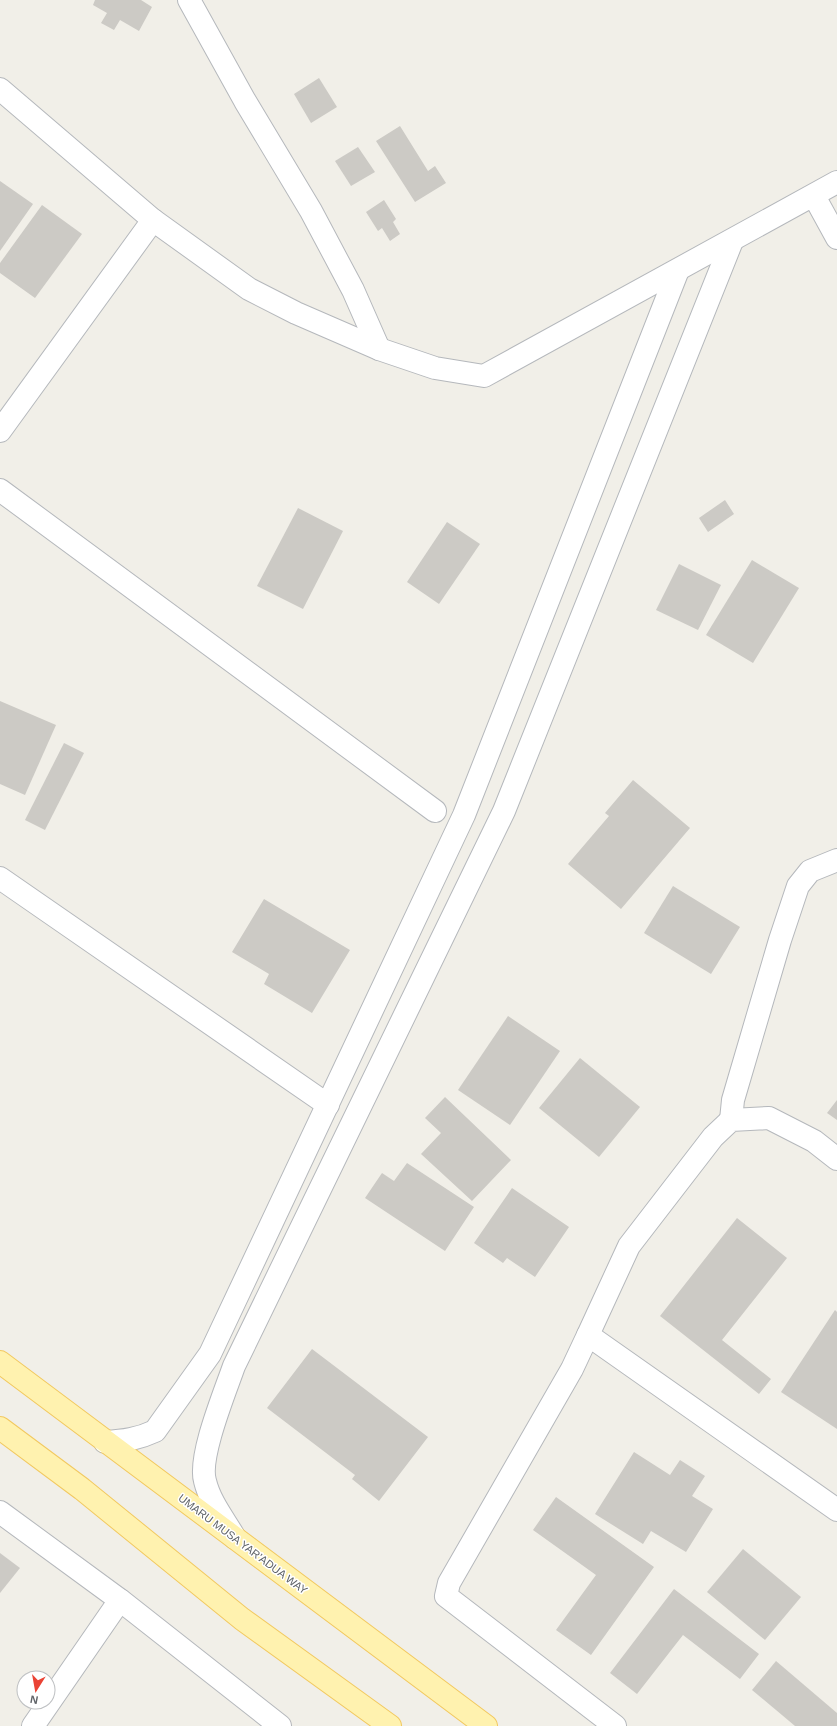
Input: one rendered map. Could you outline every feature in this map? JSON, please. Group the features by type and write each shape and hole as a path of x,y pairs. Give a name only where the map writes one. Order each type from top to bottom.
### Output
{"main road":[{"name":"UMARU MUSA YAR'ADUA WAY","path":"0,1362 486,1726"},
{"path":"0,1428 82,1489 242,1619 377,1722"}],"street":[{"path":"189,0 245,101 311,211 353,290 379,349"},
{"path":"0,89 153,220 249,289 296,313 379,349 435,368 484,376 837,182"},
{"path":"814,196 837,238"},
{"path":"0,431 153,220"},
{"path":"236,1538 210,1497 204,1479 205,1453 234,1366 504,811 732,241"},
{"path":"105,1442 127,1441 143,1437 155,1431 210,1354 464,815 678,270"},
{"path":"0,490 435,811"},
{"path":"731,1120 733,1100 780,940 798,886 810,871 837,860"},
{"path":"0,878 328,1105"},
{"path":"615,1726 446,1596 449,1583 572,1369 629,1246 713,1137 731,1120 769,1118 814,1141 837,1159"},
{"path":"588,1335 837,1510"},
{"path":"0,1512 120,1600 280,1726"},
{"path":"33,1726 120,1600"}],"building":[{"path":"95,0 141,0 152,7 139,31 120,20 114,30 101,23 107,13 93,5"},
{"path":"319,78 337,107 311,123 294,94"},
{"path":"400,126 428,171 435,166 446,183 415,202 376,141"},
{"path":"358,147 375,172 351,186 335,161"},
{"path":"0,181 33,204 0,251"},
{"path":"384,200 396,219 393,222 400,234 390,241 382,228 378,231 366,212"},
{"path":"42,205 82,234 35,298 0,273 0,263"},
{"path":"725,500 734,514 708,532 699,518"},
{"path":"298,508 343,531 303,609 257,586"},
{"path":"447,522 480,544 439,604 407,582"},
{"path":"752,560 799,588 753,663 706,635"},
{"path":"679,564 721,585 698,630 656,610"},
{"path":"0,701 56,725 25,795 0,784"},
{"path":"64,743 84,753 45,830 25,820"},
{"path":"633,780 690,828 621,909 568,864 609,816 605,813"},
{"path":"673,886 740,927 711,974 644,933"},
{"path":"264,899 350,950 312,1013 264,984 269,974 232,952"},
{"path":"508,1016 560,1051 510,1125 458,1090"},
{"path":"580,1058 640,1107 599,1157 539,1108"},
{"path":"445,1097 511,1160 472,1201 421,1154 441,1133 425,1118"},
{"path":"837,1100 837,1120 827,1113"},
{"path":"407,1163 474,1207 445,1251 365,1198 382,1173 394,1181"},
{"path":"512,1188 569,1227 535,1277 507,1258 503,1263 474,1243"},
{"path":"737,1218 787,1258 722,1340 771,1379 759,1394 660,1316"},
{"path":"835,1310 837,1312 837,1429 781,1392"},
{"path":"312,1349 428,1437 379,1501 352,1479 355,1475 267,1408"},
{"path":"634,1452 670,1475 680,1460 705,1476 692,1496 713,1509 686,1552 651,1531 643,1544 595,1514"},
{"path":"556,1497 654,1567 591,1655 556,1630 596,1575 533,1530"},
{"path":"743,1549 801,1597 765,1640 707,1592"},
{"path":"0,1553 20,1568 0,1593"},
{"path":"674,1589 759,1654 740,1679 683,1635 637,1694 610,1673"},
{"path":"776,1661 837,1713 837,1726 795,1726 752,1690"}]}
